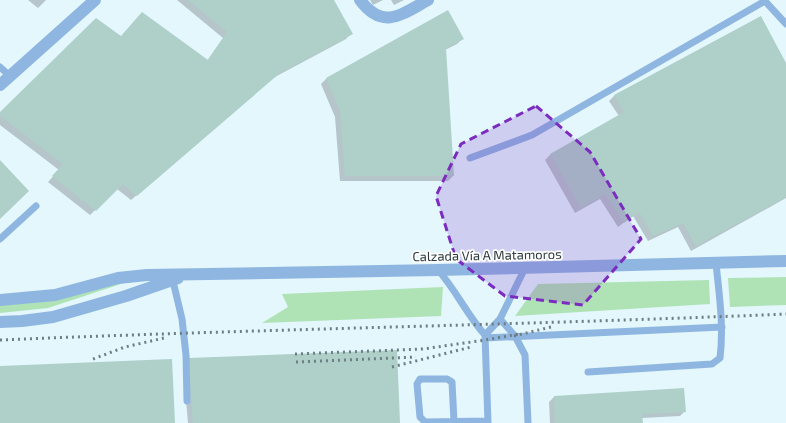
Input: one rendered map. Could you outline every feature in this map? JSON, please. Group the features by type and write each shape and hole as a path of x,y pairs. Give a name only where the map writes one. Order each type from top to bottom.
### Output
{"street":[{"path":"0,85 95,0"},
{"path":"360,0 374,14 390,18 396,17 428,0"},
{"name":"Calzada Vía A Matamoros","path":"0,322 53,317 126,296 172,277 189,274 786,262"},
{"name":"Calzada Vía A Matamoros","path":"0,300 55,295 118,278 147,275 172,277"}],"lane":[{"path":"470,158 532,135 765,0 786,24"},
{"path":"0,67 10,76"},
{"path":"0,240 36,206"},
{"path":"588,372 712,364 720,358 722,327 716,263"},
{"path":"485,336 500,319 525,268"},
{"path":"438,270 449,283 485,336 488,422 454,422 425,422 420,417 417,384 420,379 447,379 452,382 454,422"},
{"path":"172,277 182,319 186,355 187,400"},
{"path":"500,319 515,336 525,355 528,423"},
{"path":"485,336 722,327"}],"highlighted area":[{"path":"536,106 590,152 641,239 583,305 505,296 456,259 436,196 461,144"}],"green space":[{"path":"786,277 786,305 730,307 728,278"},
{"path":"133,280 48,308 0,313 0,303"},
{"path":"709,280 710,304 515,316 538,284"},
{"path":"443,287 441,316 262,323 288,307 282,294"}],"building":[{"path":"188,0 334,0 353,34 280,73 137,196 123,184 96,211 52,176 63,164 0,116 0,112 96,18 121,36 142,12 208,60 227,32"},
{"path":"448,10 464,39 446,48 454,176 345,176 340,111 326,78"},
{"path":"761,16 786,63 786,197 696,246 683,223 653,236 639,212 624,223 605,194 581,208 550,154 624,112 614,95"},
{"path":"0,160 29,191 0,219"},
{"path":"397,350 400,423 193,423 188,358"},
{"path":"172,359 175,423 0,423 0,366"},
{"path":"684,388 686,412 642,414 643,423 555,423 554,396"}],"railway":[{"path":"0,340 786,314"},
{"path":"514,336 551,327"},
{"path":"295,354 423,349 519,334"},
{"path":"93,359 125,347 164,338"},
{"path":"392,367 471,347"},
{"path":"296,362 416,357"}]}
